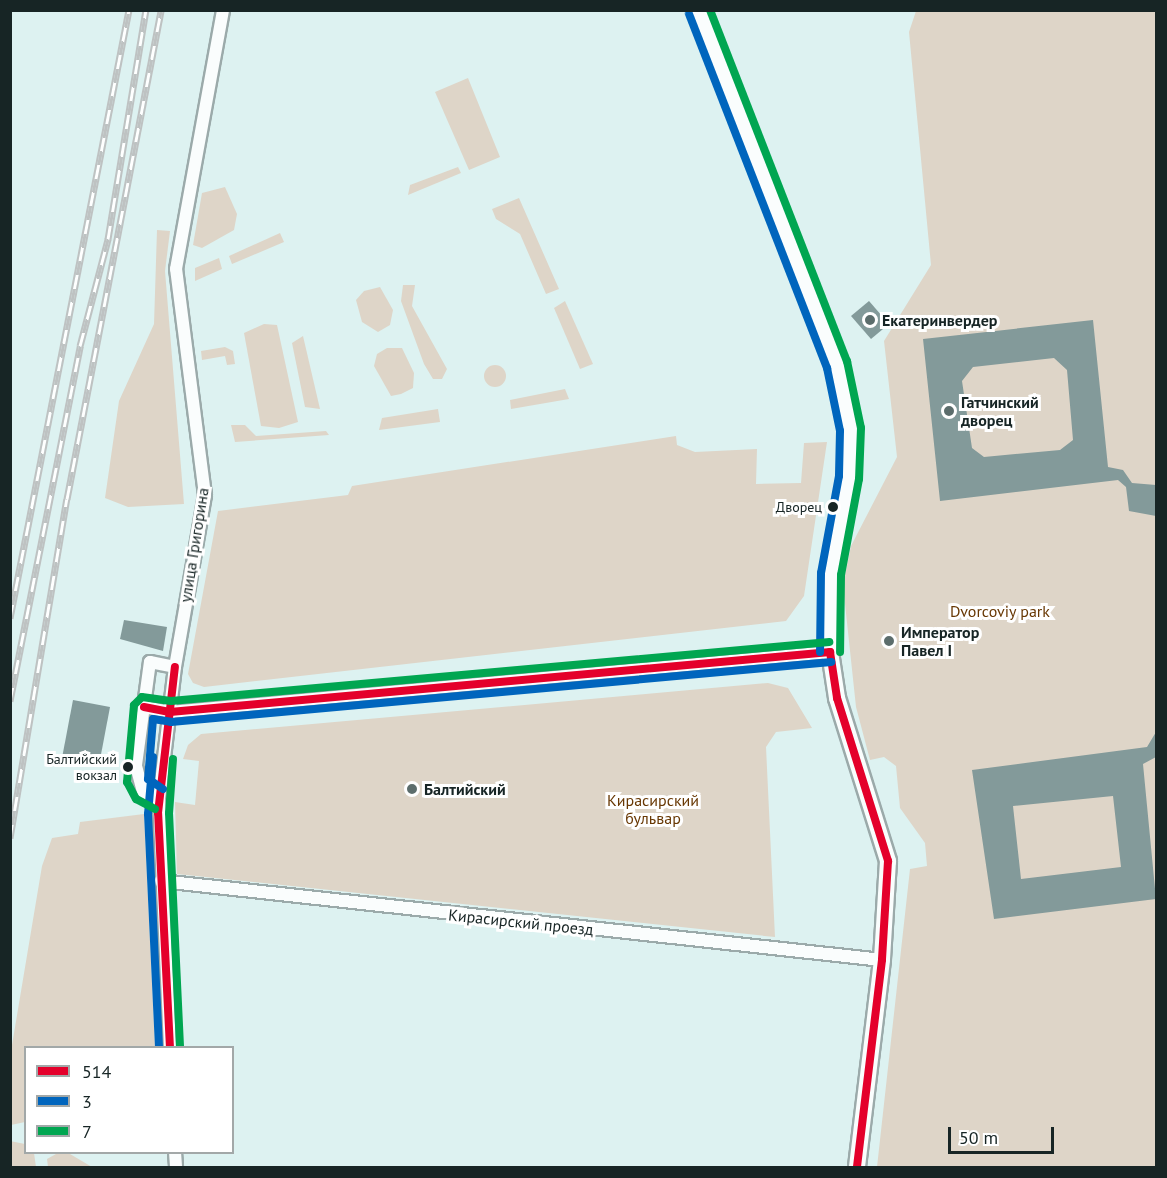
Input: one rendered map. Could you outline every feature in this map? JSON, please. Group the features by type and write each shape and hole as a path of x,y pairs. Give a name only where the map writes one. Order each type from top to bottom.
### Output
{"main road":[{"path":"699,10 837,365 851,430 850,469 831,574 830,652 837,698 888,861 882,960 857,1167"}],"street":[{"name":"улица Григорина","path":"170,1046 159,799 175,667 205,495 176,268 223,10"},
{"path":"144,707 170,712 830,652"},
{"path":"159,799 143,792 137,781 144,707 150,662 175,667"},
{"name":"Кирасирский проезд","path":"161,881 882,960"}],"green space":[{"name":"Dvorcoviy park","path":"916,11 1156,11 1156,1167 877,1167 910,869 927,866 925,843 900,808 896,766 884,757 870,760 856,707 843,585 851,546 897,457 884,341 931,265 909,32"},
{"path":"468,78 500,157 469,170 435,92"},
{"path":"458,167 461,173 408,195 410,185"},
{"path":"225,187 237,214 234,230 202,248 193,245 202,193"},
{"path":"519,198 559,289 546,294 520,234 496,219 492,209"},
{"path":"157,230 170,231 165,271 184,504 128,507 105,498 119,401 154,324"},
{"path":"280,233 284,242 232,264 229,256"},
{"path":"219,258 222,269 195,281 195,268"},
{"path":"403,285 415,285 412,306 447,369 442,379 433,379 424,364 401,301"},
{"path":"380,287 393,310 390,325 378,332 362,322 356,300 364,291"},
{"path":"565,301 593,364 580,369 554,308"},
{"path":"264,324 277,325 298,422 279,428 261,426 244,333"},
{"path":"303,336 320,409 305,407 292,343"},
{"path":"225,347 233,351 235,364 227,365 225,356 202,360 201,351"},
{"path":"387,348 402,348 414,373 413,388 391,396 374,366 377,354"},
{"path":"495,365 503,368 506,376 503,384 495,387 487,384 484,376 487,368"},
{"path":"565,389 569,399 511,409 510,400"},
{"path":"438,409 440,422 379,430 382,418"},
{"path":"231,425 245,425 256,436 326,431 329,435 235,442"},
{"path":"676,436 677,445 695,452 757,449 756,484 801,483 804,443 827,442 804,596 786,621 204,687 193,683 188,674 218,511 348,495 352,486"},
{"name":"Кирасирский бульвар","path":"768,683 788,688 812,728 776,732 766,747 775,937 177,874 175,802 195,805 199,761 183,759 188,745 201,734"},
{"path":"144,814 155,1046 24,1046 24,1122 11,1125 11,1051 42,866 52,838 78,834 80,822"},
{"path":"10,1141 24,1144 24,1154 34,1154 36,1167 11,1167"},
{"path":"56,1154 70,1154 92,1167 48,1167 47,1159"}],"building":[{"name":"Екатеринвердер","path":"869,301 889,324 871,339 851,316"},
{"name":"Гатчинский дворец","path":"1093,320 1108,467 1123,470 1132,483 1156,485 1156,516 1129,511 1126,487 1118,480 940,501 923,339","holes":["1054,358 1067,370 1073,440 1060,450 984,457 972,448 962,381 973,367"]},
{"path":"124,620 167,627 163,651 120,639"},
{"name":"Балтийский вокзал","path":"73,700 110,707 99,765 62,758"},
{"path":"1156,732 1156,757 1143,764 1156,899 994,919 972,770 1147,747","holes":["1113,796 1121,867 1021,879 1013,806"]}],"railway":[{"path":"10,618 129,10"},
{"path":"10,701 80,346 108,239 146,10"},
{"path":"10,838 67,499 161,10"}],"transit line":[{"name":"7","path":"710,10 847,361 861,428 859,479 841,575 840,652"},
{"name":"3","path":"689,14 827,368 840,431 839,476 821,573 820,652"},
{"name":"7","path":"155,809 136,799 127,782 134,705 142,697 171,701 829,642"},
{"name":"514","path":"830,652 837,698 888,861 882,960 857,1168"},
{"name":"514","path":"144,707 170,712 830,652"},
{"name":"3","path":"163,789 148,779 153,719 171,722 831,662"},
{"name":"514","path":"170,1046 158,813 175,667"},
{"name":"3","path":"153,757 148,814 159,1046"},
{"name":"7","path":"173,759 169,813 180,1046"}],"place":[{"name":"Екатеринвердер","path":"870,320"},
{"name":"Гатчинский дворец","path":"949,411"},
{"name":"Дворец","path":"833,507"},
{"name":"Император Павел I","path":"889,641"},
{"name":"Балтийский вокзал","path":"128,767"},
{"name":"Балтийский","path":"412,789"}]}
